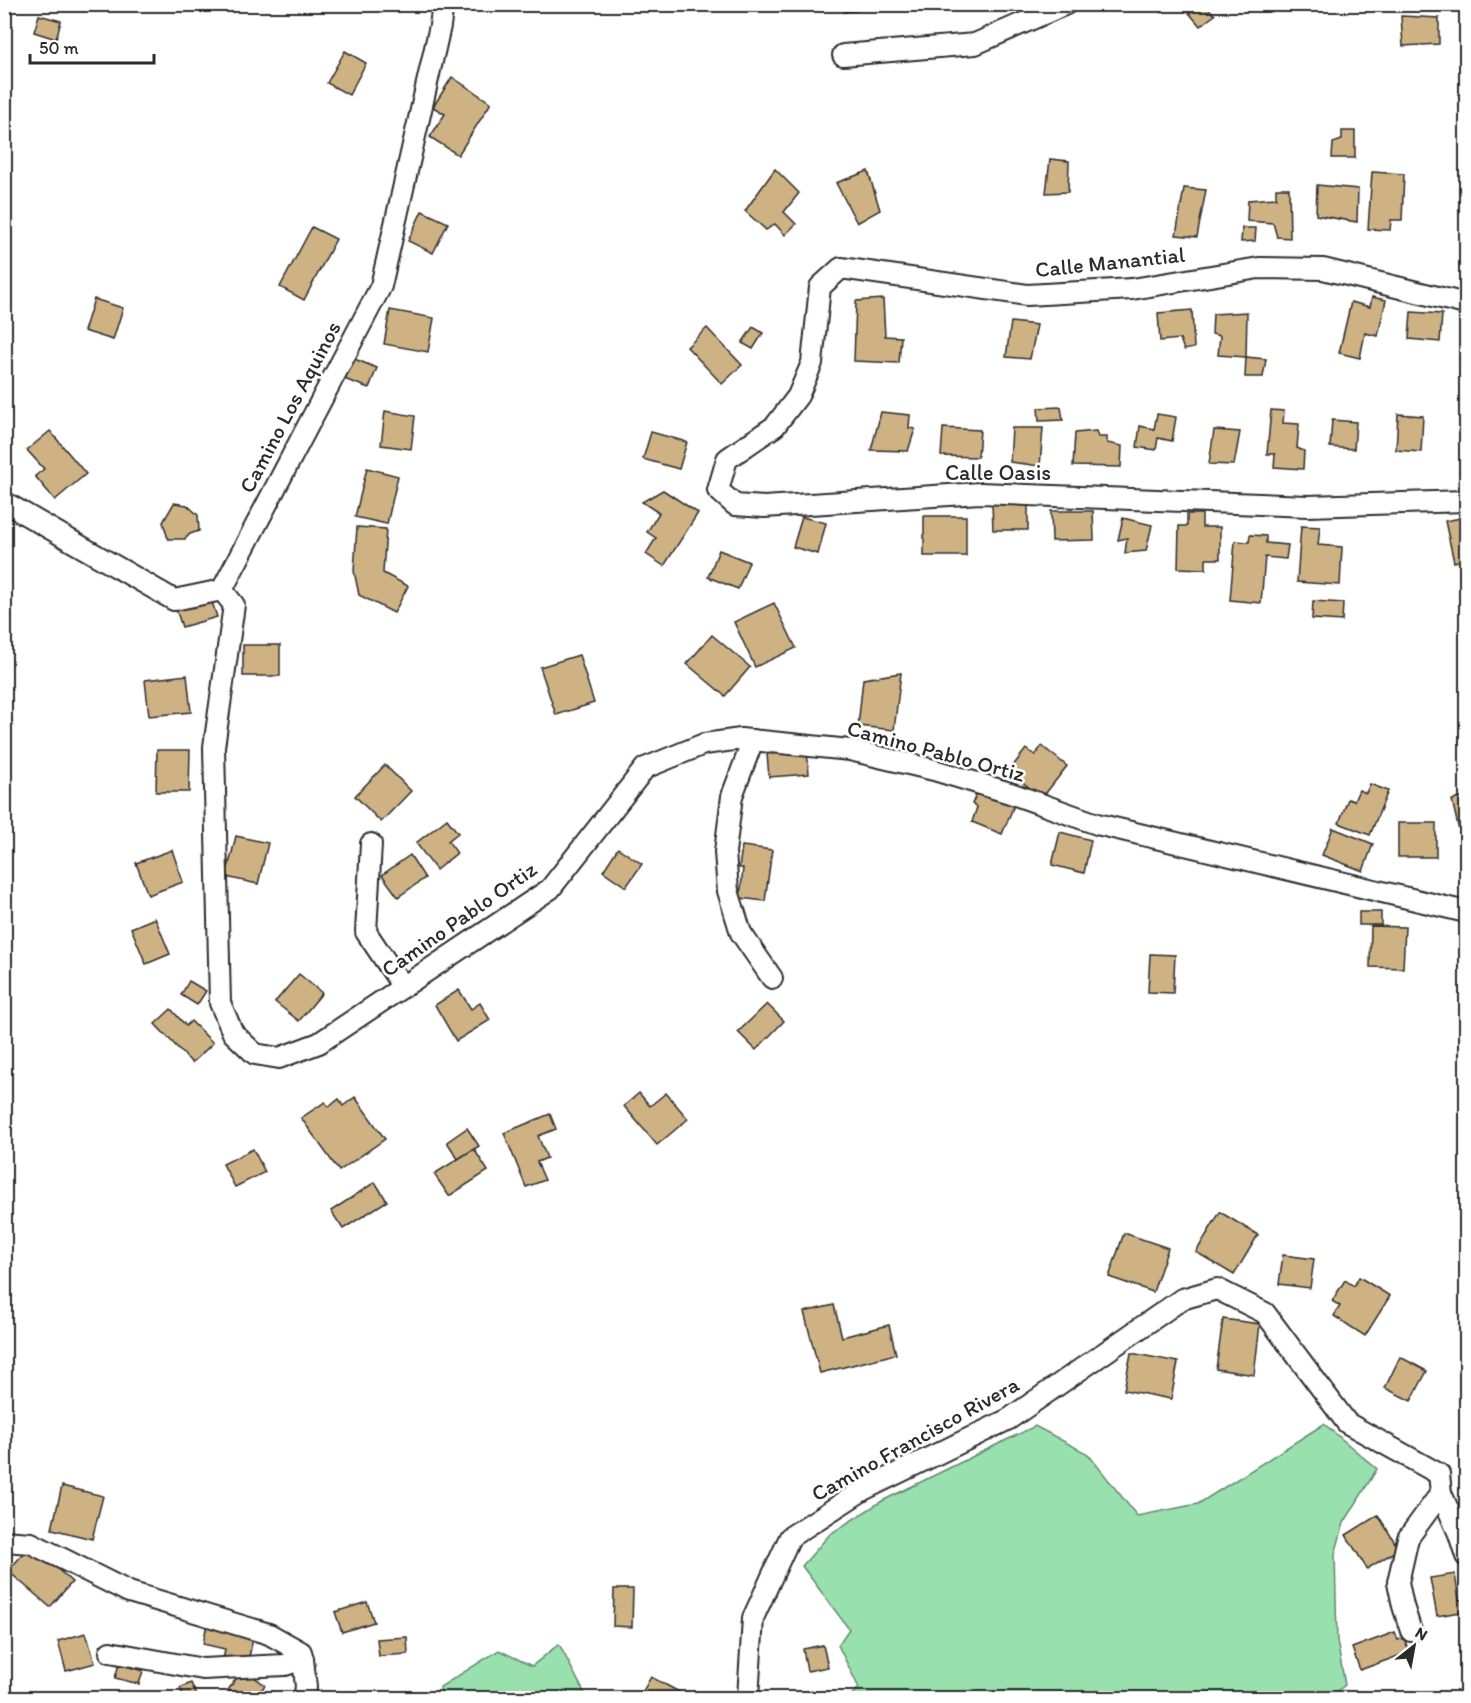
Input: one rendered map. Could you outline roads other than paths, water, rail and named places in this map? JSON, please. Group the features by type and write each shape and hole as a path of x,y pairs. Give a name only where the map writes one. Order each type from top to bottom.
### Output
{"street":[{"name":"Camino Los Aquinos","path":"222,590 381,286 437,37 442,4"},
{"path":"843,55 975,44 1066,4"},
{"name":"Calle Manantial","path":"814,345 820,287 841,268 1027,295 1132,289 1259,268 1323,269 1467,304"},
{"name":"Calle Oasis","path":"814,345 812,363 798,396 775,426 727,459 718,490 735,505 765,507 980,493 1308,507 1467,501"},
{"path":"4,502 174,600 222,590"},
{"name":"Camino Pablo Ortiz","path":"222,590 234,605 214,747 220,1003 233,1033 255,1054 279,1058 319,1043 550,889 645,768 704,744 741,739 850,750 934,770 1010,793 1097,824 1467,912"},
{"path":"753,740 732,796 725,852 728,891 741,933 772,978"},
{"path":"371,844 366,932 403,987"},
{"name":"Camino Francisco Rivera","path":"748,1698 753,1618 790,1538 863,1490 1009,1419 1182,1299 1217,1289 1265,1313 1347,1423 1439,1474 1441,1493 1467,1556"},
{"path":"1411,1631 1398,1582 1408,1538 1441,1493"},
{"path":"4,1541 31,1542 129,1592 268,1634 301,1652 306,1687 304,1698"},
{"path":"110,1652 203,1669 285,1665 303,1659"}]}
